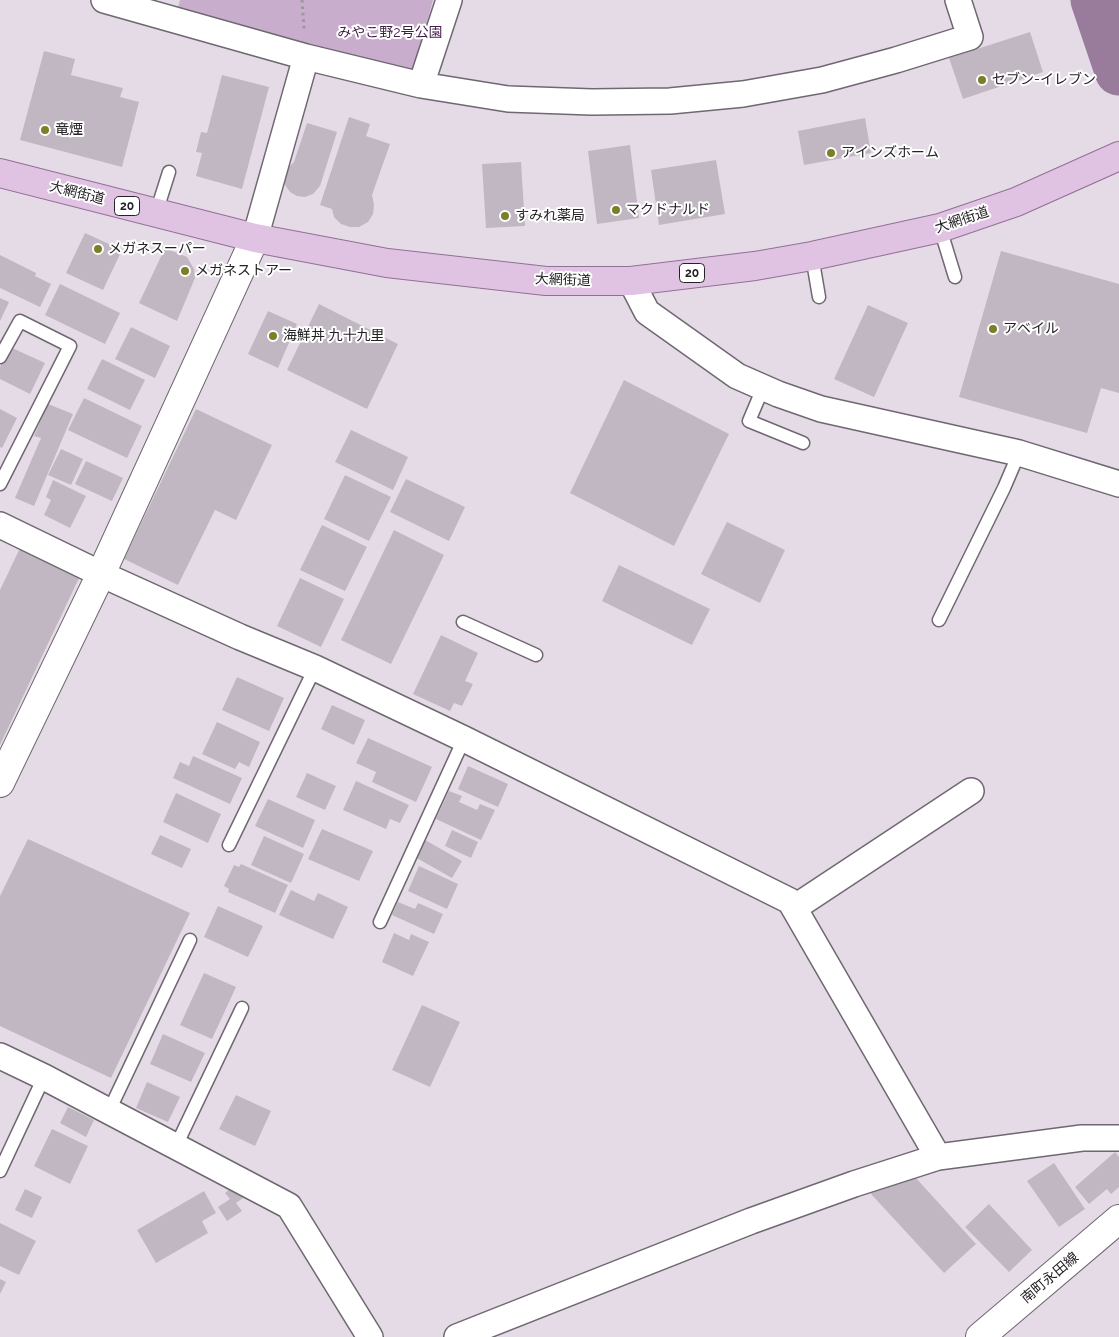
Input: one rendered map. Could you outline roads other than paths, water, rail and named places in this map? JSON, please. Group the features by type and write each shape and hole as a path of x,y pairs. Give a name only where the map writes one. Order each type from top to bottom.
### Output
{"main road":[{"name":"大網街道","path":"0,173 255,238 387,263 546,281 630,280 755,266 812,256 940,228 1016,202 1116,157"}],"street":[{"path":"104,0 163,8 306,57 421,85 508,99 592,102 670,101 743,94 822,80 896,60 970,37 958,0"},
{"path":"421,85 449,0"},
{"path":"0,783 101,574 255,238 306,57"},
{"path":"630,280 647,312 737,376 763,388 822,409 1019,453 1119,484"},
{"path":"0,525 101,574 240,637 315,668 790,901 938,1157"},
{"path":"794,908 970,791"},
{"path":"0,1056 44,1077 289,1206 370,1337"},
{"path":"457,1337 751,1221 854,1184 938,1157 1082,1138 1119,1138"},
{"name":"南町永田線","path":"980,1337 1117,1225"}],"lane":[{"path":"156,214 169,172"},
{"path":"940,228 955,277"},
{"path":"812,256 819,297"},
{"path":"0,357 20,321 70,346 0,484"},
{"path":"763,388 749,421 803,443"},
{"path":"939,620 1004,488 1019,453"},
{"path":"463,622 536,655"},
{"path":"229,845 315,668"},
{"path":"380,922 464,740"},
{"path":"109,1111 190,940"},
{"path":"176,1146 242,1008"},
{"path":"0,1171 44,1077"}],"waterway":[{"path":"1095,0 1119,71"}],"place":[{"name":"セブン-イレブン","path":"982,80"},
{"name":"竜煙","path":"45,130"},
{"name":"アインズホーム","path":"831,153"},
{"name":"マクドナルド","path":"616,210"},
{"name":"すみれ薬局","path":"505,216"},
{"name":"メガネスーパー","path":"98,249"},
{"name":"メガネストアー","path":"185,271"},
{"name":"アベイル","path":"993,329"},
{"name":"海鮮丼 九十九里","path":"273,336"}],"park label":[{"name":"みやこ野2号公園","path":"390,33"}]}
